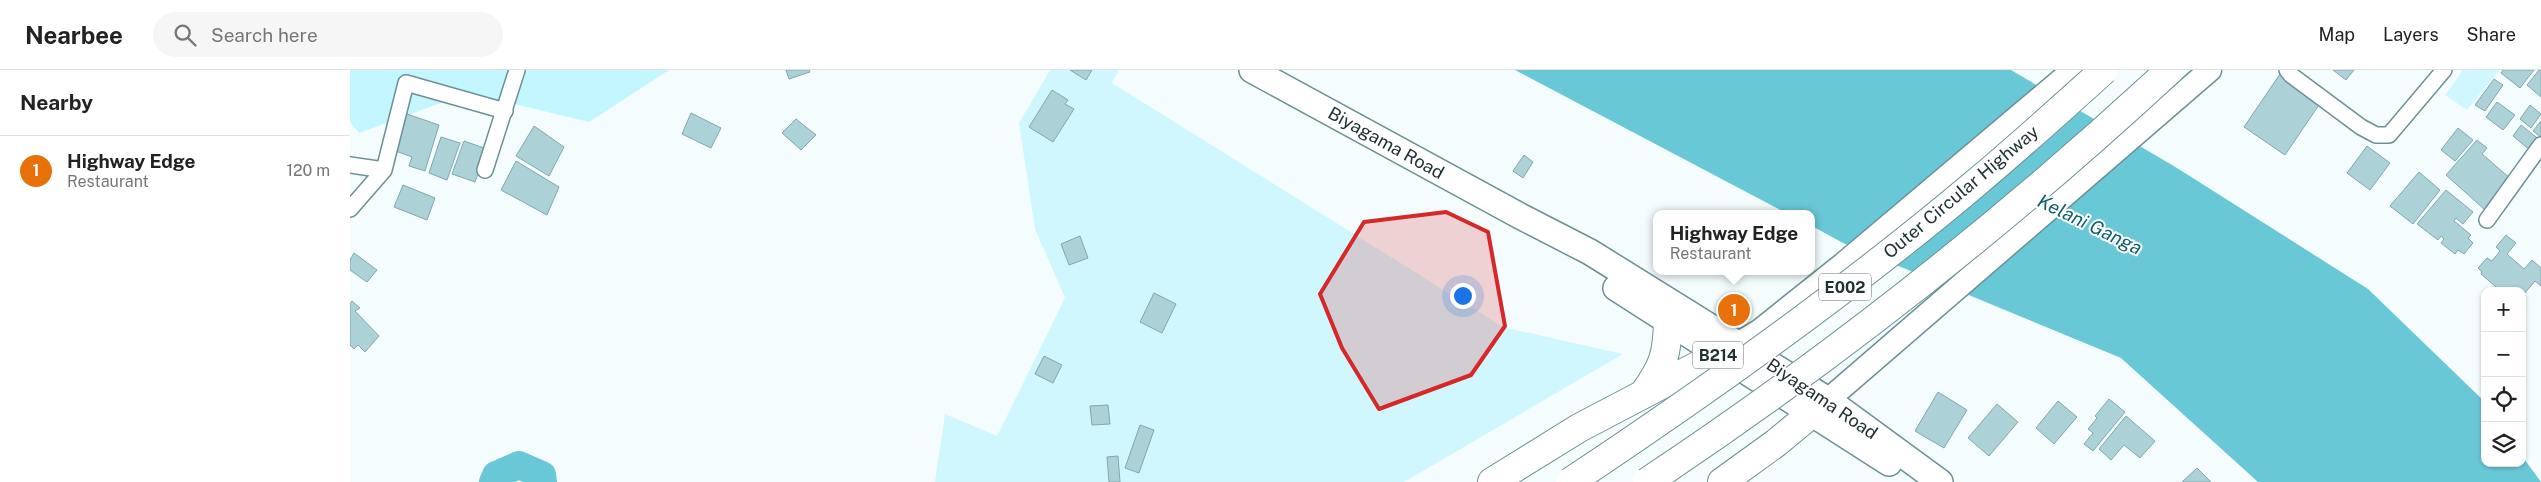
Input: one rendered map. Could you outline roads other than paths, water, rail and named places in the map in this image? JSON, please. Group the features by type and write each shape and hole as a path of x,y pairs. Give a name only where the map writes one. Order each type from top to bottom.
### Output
{"highway":[{"name":"Outer Circular Highway","path":"1570,482 1704,391 1861,275 1977,183 2104,70"},
{"name":"E002","path":"1647,482 1800,375 1890,308 2006,214 2170,70"},
{"path":"1645,392 1657,375 1667,351 1668,322"},
{"path":"1492,482 1579,428 1728,350"},
{"path":"1722,482 1776,443 1820,407"}],"main road":[{"name":"Biyagama Road","path":"1252,70 1590,252 1728,350 1940,482"},
{"name":"Biyagama Road","path":"1520,216 1582,267 1668,322 1728,350"},
{"name":"Biyagama Road","path":"1820,407 1890,464 1924,482"}],"street":[{"path":"485,170 517,70"},
{"path":"1728,350 1759,331 1843,264 2073,70"},
{"path":"1820,407 2210,70"},
{"path":"2287,70 2290,75 2354,122 2376,135 2389,135 2424,96 2444,70"},
{"path":"350,209 384,170 407,76 505,111"},
{"path":"2487,220 2541,145"},
{"path":"350,165 384,170"}],"water":[{"name":"Kelani Ganga","path":"1515,70 2011,70 2177,168 2368,289 2481,398 2481,467 2526,467 2526,461 2541,482 2258,482 2121,358 1843,243 1815,228 1815,210 1780,210"}],"waterway":[{"path":"493,482 496,475 519,465 542,475 543,482"}],"place":[{"name":"Highway Edge","path":"1734,310"}]}
